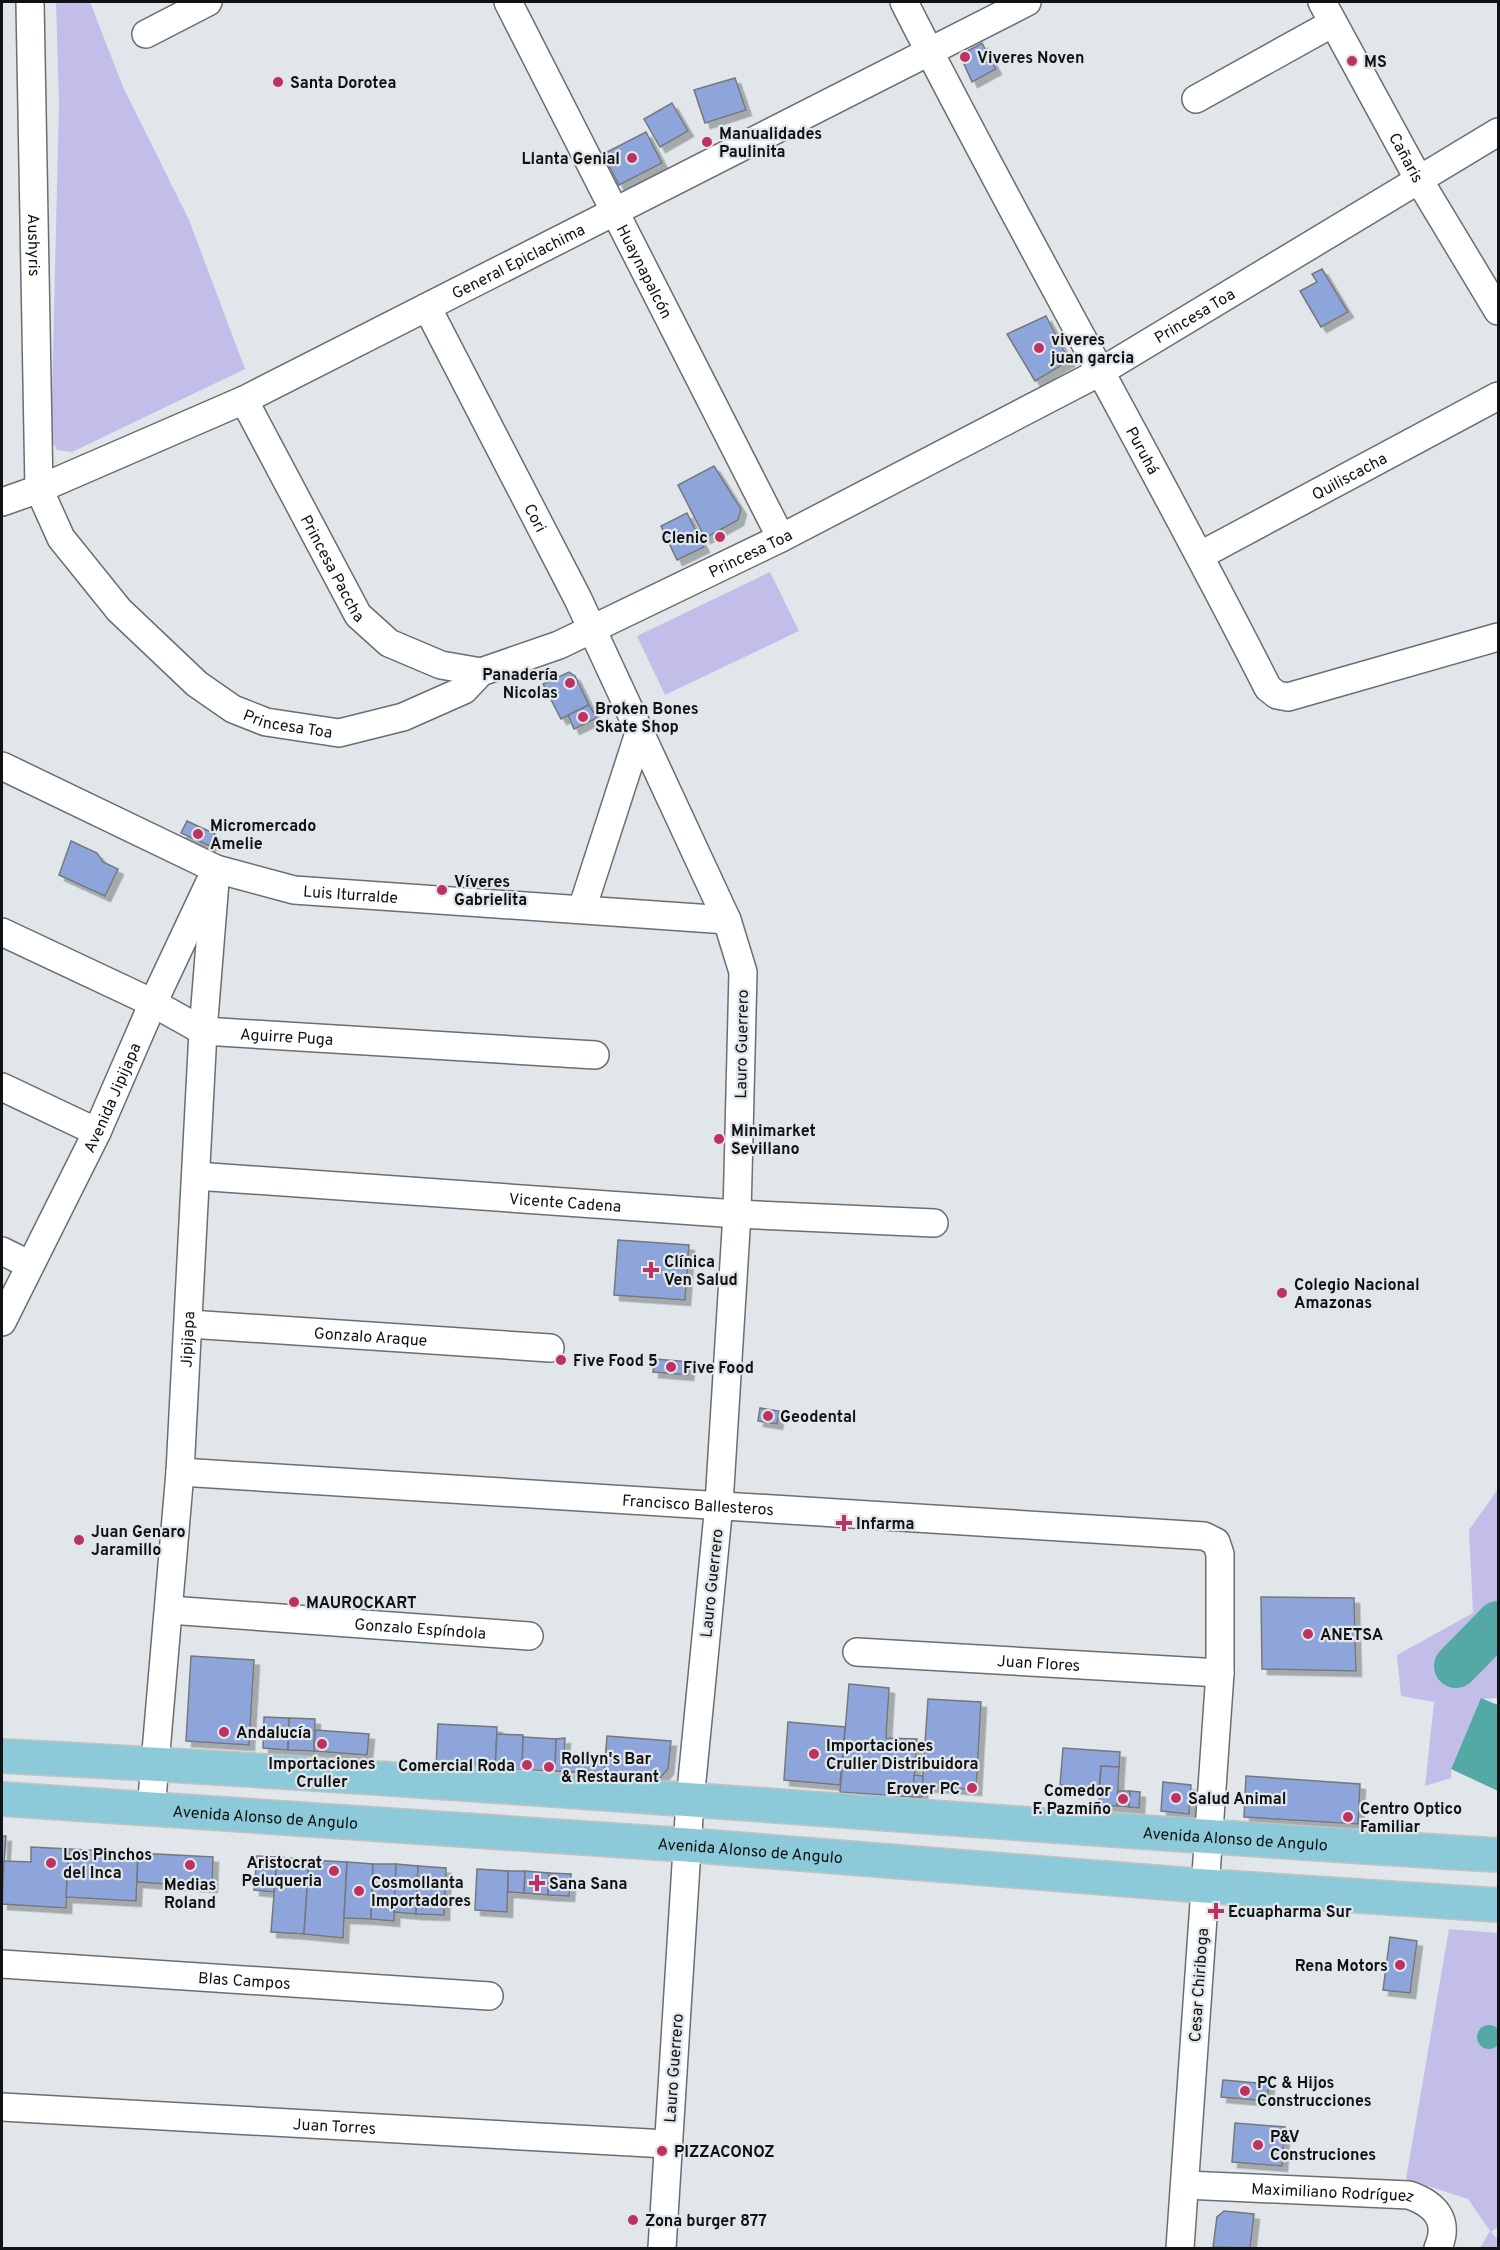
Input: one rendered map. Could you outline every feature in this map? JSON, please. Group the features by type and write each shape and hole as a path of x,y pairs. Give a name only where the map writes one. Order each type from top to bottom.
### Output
{"main road":[{"name":"Avenida Alonso de Angulo","path":"2,1756 155,1764 1209,1838 1498,1855"},
{"name":"Avenida Alonso de Angulo","path":"2,1799 687,1845 1205,1887 1498,1905"}],"street":[{"name":"Aushyris","path":"30,2 39,489"},
{"path":"146,34 208,2"},
{"name":"Huaynapalcón","path":"508,2 781,538"},
{"name":"Puruhá","path":"904,2 1100,372 1201,555 1268,688 1277,695 1288,697 1498,637"},
{"name":"General Epiclachima","path":"2,502 39,489 244,400 1027,2"},
{"path":"1196,99 1328,12"},
{"name":"Cañaris","path":"1328,12 1419,180 1498,310"},
{"name":"Princesa Toa","path":"39,489 61,538 119,610 197,684 233,709 266,722 339,733 403,717 464,690 481,672 559,645 781,538 1100,372 1498,132"},
{"name":"Cori","path":"427,307 592,629 727,920"},
{"name":"Quiliscacha","path":"1201,555 1498,396"},
{"name":"Princesa Paccha","path":"244,400 358,615 389,643 441,665 481,672"},
{"path":"582,909 639,733"},
{"name":"Luis Iturralde","path":"2,766 216,869 294,890 727,920"},
{"name":"Avenida Jipijapa","path":"2,1322 98,1132 153,1003 216,869"},
{"name":"Jipijapa","path":"152,1810 180,1472 203,1031 216,869"},
{"name":"Lauro Guerrero","path":"662,2248 690,1801 719,1504 737,1214 743,972 727,920"},
{"name":"Aguirre Puga","path":"2,932 153,1003 203,1031 595,1055"},
{"path":"2,1087 98,1132"},
{"name":"Vicente Cadena","path":"196,1176 737,1214 934,1223"},
{"path":"2,1251 30,1265"},
{"name":"Gonzalo Araque","path":"189,1324 550,1348"},
{"name":"Francisco Ballesteros","path":"180,1472 1204,1536 1216,1542"},
{"name":"Cesar Chiriboga","path":"1180,2248 1220,1673 1220,1554 1216,1542"},
{"name":"Gonzalo Espíndola","path":"169,1610 529,1636"},
{"name":"Juan Flores","path":"856,1652 1220,1673"},
{"name":"Blas Campos","path":"2,1964 489,1996"},
{"name":"Juan Torres","path":"2,2107 667,2145"},
{"name":"Maximiliano Rodríguez","path":"1185,2185 1409,2195 1425,2201 1437,2210 1442,2224 1438,2248"}],"shaded area":[{"path":"56,2 90,2 123,87 189,220 245,369 72,452 57,450 51,439 59,103"},
{"path":"770,572 799,631 665,695 637,636"},
{"path":"1498,1489 1498,1698 1481,1699 1451,1768 1451,1778 1425,1786 1434,1702 1401,1696 1397,1655 1473,1613 1469,1530"},
{"path":"1449,1929 1498,1933 1498,2227 1491,2232 1498,2240 1498,2248 1480,2248 1490,2231 1468,2199 1406,2179"}],"water":[{"path":"1481,1698 1498,1705 1498,1791 1451,1769"},
{"path":"1489,2025 1498,2028 1501,2037 1498,2046 1489,2049 1480,2046 1477,2037 1480,2028"}],"building":[{"path":"982,43 996,69 972,82 960,55"},
{"path":"735,78 746,110 705,123 694,90"},
{"path":"672,103 688,131 660,147 644,119"},
{"name":"Llanta Genial","path":"646,132 662,163 619,185 603,154"},
{"path":"1322,269 1348,312 1321,327 1300,291 1317,282 1312,274"},
{"name":"viveres juan garcia","path":"1046,316 1069,361 1035,381 1007,334"},
{"path":"714,466 741,509 738,520 705,538 678,485"},
{"path":"687,513 704,547 677,560 661,526"},
{"path":"569,672 575,676 589,705 561,719 543,684"},
{"name":"Broken Bones Skate Shop","path":"589,705 597,718 574,729 568,715"},
{"name":"Micromercado Amelie","path":"187,821 215,834 210,846 181,833"},
{"path":"71,841 97,853 103,862 118,869 105,896 59,875"},
{"name":"Clínica Ven Salud","path":"618,1240 689,1245 685,1300 614,1295"},
{"name":"Five Food","path":"655,1359 690,1362 688,1375 653,1372"},
{"name":"Geodental","path":"760,1408 779,1411 777,1424 758,1421"},
{"name":"ANETSA","path":"1261,1597 1354,1598 1356,1671 1262,1669"},
{"path":"191,1656 254,1660 249,1745 186,1741"},
{"path":"849,1684 889,1688 886,1738 917,1739 913,1797 840,1792"},
{"path":"928,1699 981,1702 976,1790 922,1786"},
{"path":"264,1717 289,1718 288,1750 263,1748"},
{"path":"289,1718 315,1719 314,1751 288,1750"},
{"name":"Importaciones Cruller Distribuidora","path":"788,1722 845,1727 840,1785 784,1780"},
{"path":"438,1724 497,1727 495,1769 436,1766"},
{"path":"315,1730 369,1734 367,1755 314,1751"},
{"path":"497,1734 523,1735 522,1770 495,1769"},
{"path":"607,1736 671,1741 668,1769 660,1778 604,1773"},
{"path":"523,1737 556,1739 555,1771 522,1770"},
{"path":"565,1738 564,1754 605,1756 604,1773 555,1771 556,1739"},
{"path":"1063,1748 1120,1752 1119,1767 1101,1766 1099,1788 1060,1785"},
{"path":"1101,1766 1119,1767 1117,1806 1099,1805"},
{"path":"914,1775 923,1776 922,1797 913,1797"},
{"path":"1246,1776 1360,1784 1358,1824 1244,1817"},
{"name":"Salud Animal","path":"1163,1782 1191,1785 1189,1814 1161,1811"},
{"name":"Comedor F. Pazmiño","path":"1118,1791 1130,1791 1129,1807 1117,1806"},
{"path":"1130,1791 1140,1792 1139,1808 1129,1807"},
{"path":"2,1836 6,1836 4,1863 2,1863"},
{"path":"31,1847 69,1849 66,1908 2,1904 4,1861 31,1862"},
{"path":"69,1849 138,1853 136,1901 66,1897"},
{"path":"138,1853 213,1857 212,1887 137,1882"},
{"path":"257,1856 277,1857 274,1892 254,1890"},
{"path":"277,1857 309,1860 304,1934 271,1932"},
{"path":"309,1860 347,1862 343,1938 304,1934"},
{"name":"Cosmollanta Importadores","path":"347,1862 373,1864 371,1919 344,1918"},
{"path":"373,1864 396,1864 394,1921 371,1919"},
{"path":"396,1864 418,1866 416,1914 394,1912"},
{"path":"418,1866 446,1868 444,1915 416,1914"},
{"path":"477,1869 508,1871 507,1912 475,1910"},
{"path":"508,1871 525,1871 524,1893 508,1892"},
{"name":"Sana Sana","path":"525,1871 549,1873 548,1895 524,1893"},
{"path":"549,1873 571,1874 569,1896 548,1895"},
{"name":"Rena Motors","path":"1390,1937 1417,1941 1410,1993 1383,1990"},
{"name":"PC & Hijos Construcciones","path":"1223,2080 1269,2084 1267,2101 1221,2097"},
{"name":"P&V Construciones","path":"1235,2123 1285,2127 1282,2166 1232,2162"},
{"path":"1224,2211 1254,2214 1250,2248 1213,2247 1217,2217"}],"waterway":[{"path":"1456,1666 1498,1623"}],"place":[{"name":"Viveres Noven","path":"965,57"},
{"name":"MS","path":"1352,61"},
{"name":"Santa Dorotea","path":"278,82"},
{"name":"Manualidades Paulinita","path":"707,142"},
{"name":"Llanta Genial","path":"632,158"},
{"name":"viveres juan garcia","path":"1039,348"},
{"name":"Clenic","path":"720,537"},
{"name":"Panadería Nicolas","path":"570,683"},
{"name":"Broken Bones Skate Shop","path":"583,717"},
{"name":"Micromercado Amelie","path":"198,834"},
{"name":"Víveres Gabrielita","path":"442,890"},
{"name":"Minimarket Sevillano","path":"719,1139"},
{"name":"Clínica Ven Salud","path":"651,1270"},
{"name":"Colegio Nacional Amazonas","path":"1282,1293"},
{"name":"Five Food 5","path":"561,1360"},
{"name":"Five Food","path":"671,1367"},
{"name":"Geodental","path":"768,1416"},
{"name":"Infarma","path":"844,1523"},
{"name":"Juan Genaro Jaramillo","path":"79,1540"},
{"name":"MAUROCKART","path":"294,1602"},
{"name":"ANETSA","path":"1308,1634"},
{"name":"Andalucía","path":"224,1732"},
{"name":"Importaciones Cruller","path":"322,1744"},
{"name":"Importaciones Cruller Distribuidora","path":"814,1754"},
{"name":"Comercial Roda","path":"527,1765"},
{"name":"Rollyn's Bar & Restaurant","path":"549,1767"},
{"name":"Erover PC","path":"972,1788"},
{"name":"Salud Animal","path":"1176,1798"},
{"name":"Comedor F. Pazmiño","path":"1123,1799"},
{"name":"Centro Optico Familiar","path":"1348,1817"},
{"name":"Los Pinchos del Inca","path":"51,1863"},
{"name":"Medias Roland","path":"190,1865"},
{"name":"Aristocrat Peluqueria","path":"334,1871"},
{"name":"Sana Sana","path":"537,1883"},
{"name":"Cosmollanta Importadores","path":"359,1891"},
{"name":"Ecuapharma Sur","path":"1216,1911"},
{"name":"Rena Motors","path":"1400,1965"},
{"name":"PC & Hijos Construcciones","path":"1245,2091"},
{"name":"P&V Construciones","path":"1258,2145"},
{"name":"PIZZACONOZ","path":"662,2151"},
{"name":"Zona burger 877","path":"633,2220"}]}
